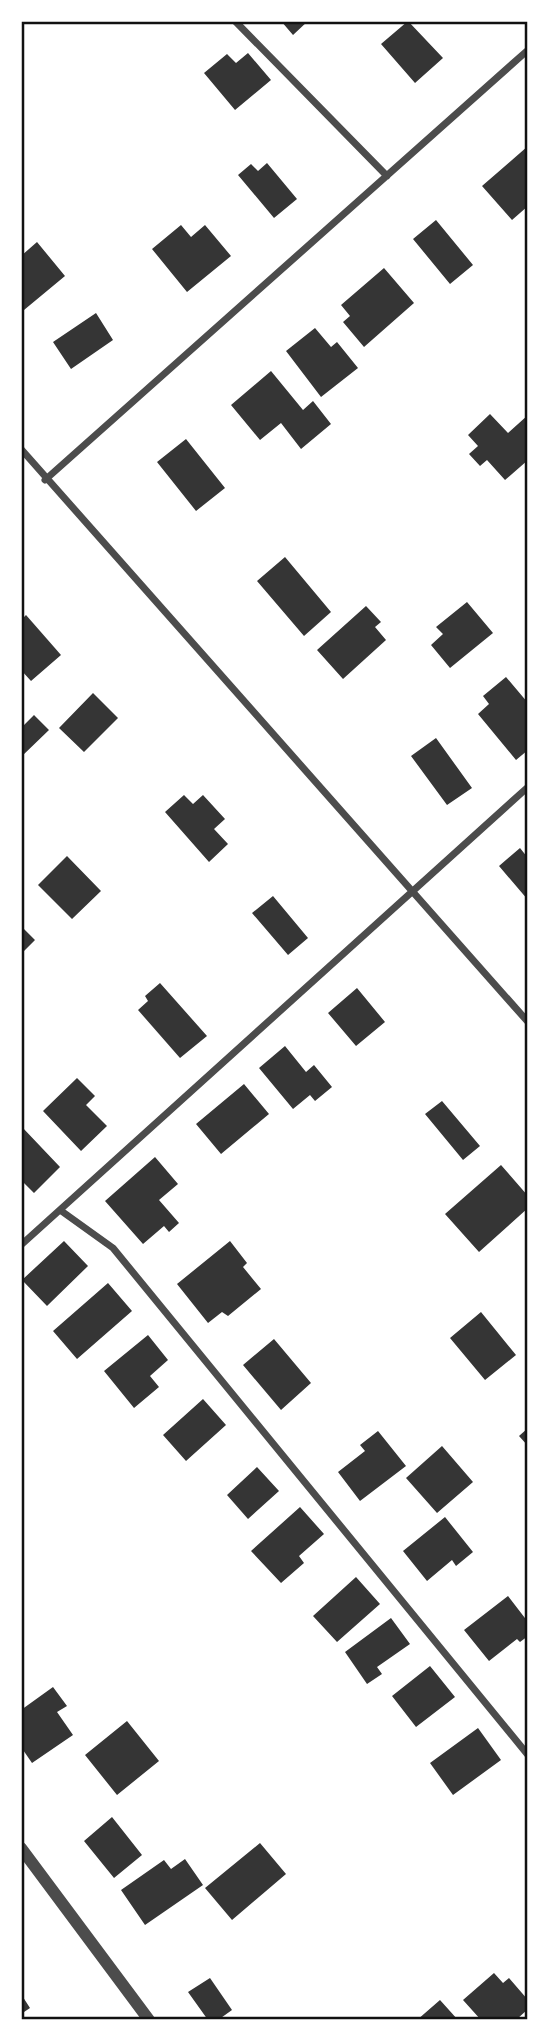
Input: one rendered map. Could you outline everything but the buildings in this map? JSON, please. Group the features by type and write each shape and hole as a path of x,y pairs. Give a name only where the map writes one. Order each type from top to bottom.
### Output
{"street":[{"path":"235,21 387,176"},
{"path":"45,480 528,50"},
{"path":"21,449 45,480 528,1023"},
{"path":"21,1245 413,894 528,787"},
{"path":"60,1210 113,1248 528,1755"},
{"path":"21,1848 149,2020"}]}
